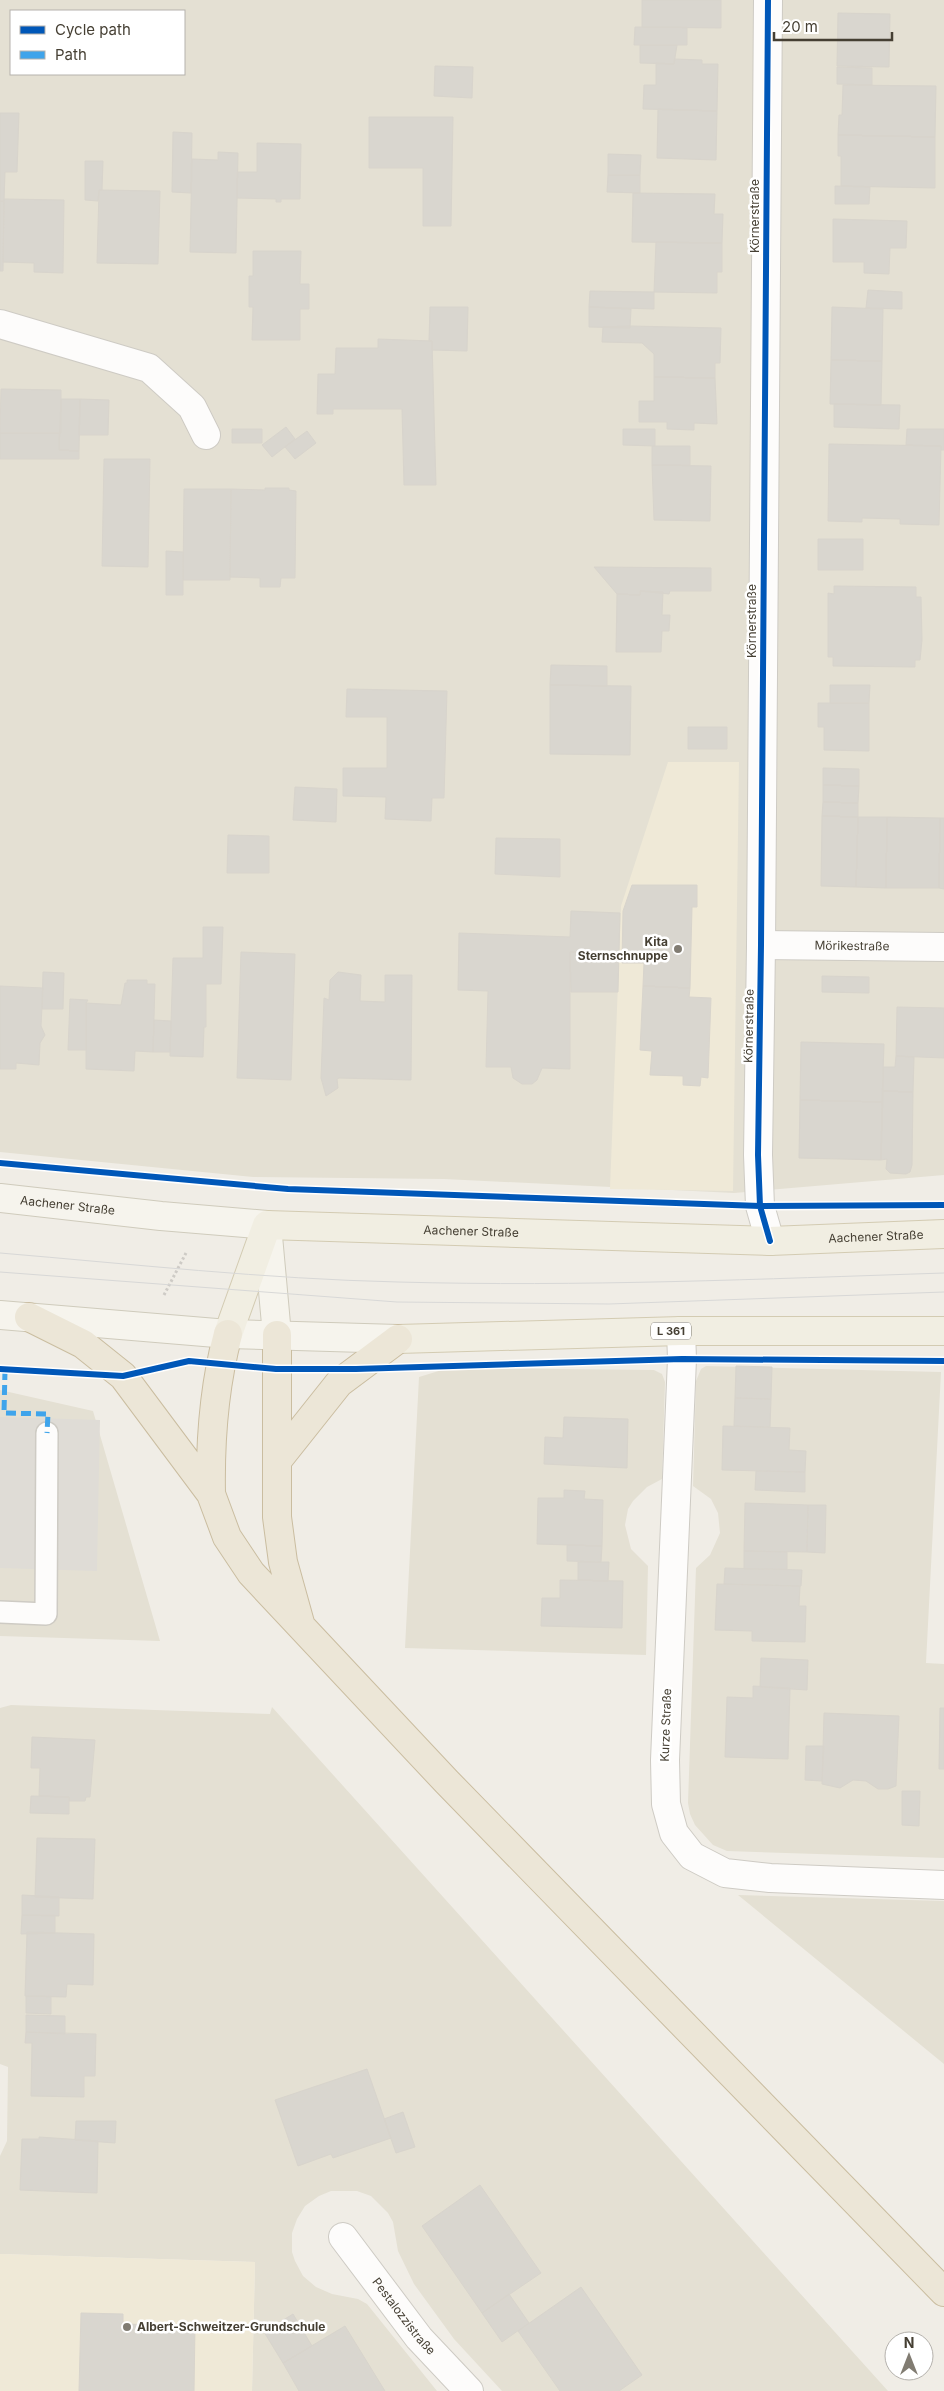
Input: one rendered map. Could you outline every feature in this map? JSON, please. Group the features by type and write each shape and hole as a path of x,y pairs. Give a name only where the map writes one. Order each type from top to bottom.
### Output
{"highway":[{"path":"28,1317 83,1344 124,1376 211,1494 227,1537 251,1573 461,1797 944,2292"},
{"path":"211,1494 210,1446 220,1363 228,1334"},
{"path":"276,1335 277,1517 283,1562 301,1627"},
{"path":"277,1461 339,1383 398,1339"}],"main road":[{"name":"Aachener Straße","path":"0,1198 161,1216 267,1225 770,1241 944,1234"},
{"path":"228,1334 267,1225"},
{"path":"267,1225 276,1335"},
{"name":"L 361","path":"0,1315 228,1334 398,1339 681,1331 944,1331"}],"street":[{"name":"Körnerstraße","path":"768,0 758,1156 760,1206 770,1241"},
{"path":"0,324 149,368 192,407 206,435"},
{"name":"Mörikestraße","path":"761,945 944,947"},
{"name":"Kurze Straße","path":"681,1331 681,1378 665,1760 666,1804 674,1833 692,1856 725,1873 770,1878 944,1885"},
{"name":"Pestalozzistraße","path":"343,2237 419,2338 469,2391"}],"lane":[{"path":"0,1612 46,1614 47,1433"}],"path":[{"path":"161,1300 187,1253"}],"shaded area":[{"path":"0,0 944,0 944,1175 734,1193 444,1179 253,1177 0,1152"},
{"name":"Kita Sternschnuppe","path":"668,762 739,762 733,1191 610,1189 621,906"},
{"path":"706,1366 941,1372 926,1663 944,1664 944,1858 727,1851 713,1845 695,1825 688,1803 696,1568 710,1555 720,1533 718,1513 711,1499 693,1486 696,1381 701,1369"},
{"path":"459,1368 654,1370 662,1374 665,1382 662,1479 647,1487 633,1501 628,1509 625,1525 631,1549 648,1566 646,1655 405,1648 419,1377 442,1370"},
{"path":"0,1390 93,1411 160,1641 0,1636"},
{"path":"0,1417 100,1420 97,1571 0,1568"},
{"path":"11,1705 270,1714 272,1707 888,2391 502,2391 454,2339 414,2284 398,2251 393,2222 388,2213 371,2196 357,2191 331,2191 319,2196 305,2206 297,2219 292,2233 292,2252 295,2261 303,2276 316,2287 332,2294 358,2299 367,2304 437,2391 252,2391 255,2262 0,2254 0,2156 7,2141 8,2067 0,2064 0,1708"},
{"path":"738,1895 944,1901 944,2064"},
{"name":"Albert-Schweitzer-Grundschule","path":"0,2254 255,2262 252,2391 0,2391"}],"building":[{"path":"642,0 721,0 721,28 642,27"},
{"path":"838,13 890,14 889,67 837,66"},
{"path":"635,27 687,27 687,45 634,45"},
{"path":"640,45 677,45 674,64 640,63"},
{"path":"674,59 702,60 702,64 718,64 717,111 643,109 644,85 656,85 656,63 674,64"},
{"path":"435,66 473,67 472,98 434,96"},
{"path":"837,67 872,68 872,85 837,84"},
{"path":"843,85 936,86 935,137 838,135 839,115 842,115"},
{"path":"658,109 717,111 716,160 657,158"},
{"path":"0,113 19,113 17,172 5,172 4,201 0,201"},
{"path":"369,117 453,117 451,226 423,226 423,168 369,168"},
{"path":"173,132 192,133 191,193 172,192"},
{"path":"838,135 935,137 935,188 841,186 841,156 838,156"},
{"path":"257,143 301,144 300,199 281,199 281,202 276,202 276,199 237,198 237,172 257,172"},
{"path":"218,152 238,153 236,253 190,252 192,159 218,160"},
{"path":"608,154 641,155 640,175 608,175"},
{"path":"85,161 103,161 102,190 99,190 98,201 85,200"},
{"path":"608,175 640,175 640,193 607,192"},
{"path":"835,186 870,187 869,204 835,204"},
{"path":"99,190 160,191 158,264 97,263"},
{"path":"633,193 715,194 714,214 723,214 722,243 632,242"},
{"path":"4,199 64,200 63,273 34,272 34,263 3,262"},
{"path":"0,201 4,201 3,271 0,271"},
{"path":"833,219 907,221 906,248 890,248 889,274 864,273 864,262 833,262"},
{"path":"656,242 722,243 722,272 717,272 717,293 654,292"},
{"path":"253,251 301,251 300,284 309,284 309,309 300,309 300,340 252,340 253,307 249,307 249,276 253,276"},
{"path":"868,290 902,292 902,309 866,308"},
{"path":"590,291 654,292 654,309 589,307"},
{"path":"430,307 468,307 467,351 432,350 432,341 429,341"},
{"path":"589,307 631,309 630,328 589,327"},
{"path":"832,307 883,309 882,361 831,360"},
{"path":"603,327 721,328 720,363 715,363 715,378 654,377 654,354 642,343 602,342"},
{"path":"378,339 432,341 436,485 404,485 402,409 333,409 333,414 317,414 318,374 335,374 336,348 378,348"},
{"path":"831,360 882,361 881,405 830,404"},
{"path":"654,377 715,378 717,424 694,423 694,430 667,429 667,422 639,422 639,401 654,401"},
{"path":"1,389 61,390 61,433 0,433"},
{"path":"61,399 80,399 79,451 59,450"},
{"path":"80,399 109,400 108,435 79,435"},
{"path":"834,404 900,405 899,429 834,427"},
{"path":"286,427 295,439 272,457 262,445"},
{"path":"232,429 262,429 262,443 232,443"},
{"path":"623,429 655,429 655,446 623,445"},
{"path":"907,429 944,429 944,450 941,450 941,446 906,445"},
{"path":"307,431 316,443 295,459 285,447"},
{"path":"0,433 59,433 59,450 79,451 79,459 0,459"},
{"path":"829,444 941,446 939,525 900,524 900,519 862,518 862,522 828,521"},
{"path":"652,446 690,446 690,465 652,465"},
{"path":"104,459 150,459 148,567 102,566"},
{"path":"652,465 711,466 710,521 654,520"},
{"path":"265,488 289,488 289,490 296,491 295,578 281,578 280,587 260,587 260,578 230,577 231,489 265,490"},
{"path":"184,489 231,489 230,580 183,580"},
{"path":"818,539 863,539 863,570 818,570"},
{"path":"166,551 183,552 183,595 166,595"},
{"path":"594,567 711,568 711,591 670,591 669,594 640,591 640,595 617,594"},
{"path":"834,586 916,587 916,597 921,597 922,640 920,660 915,660 915,667 833,666 833,657 828,657 828,593 834,594"},
{"path":"640,591 663,592 662,615 670,615 669,631 662,631 661,652 616,652 617,594 640,595"},
{"path":"551,665 607,666 607,686 550,685"},
{"path":"550,685 631,686 630,755 550,754"},
{"path":"830,685 870,685 869,703 830,703"},
{"path":"347,689 447,691 444,798 432,798 431,821 385,819 386,797 343,796 343,768 387,768 387,717 346,717"},
{"path":"818,703 869,703 869,751 824,750 824,727 818,727"},
{"path":"688,727 727,727 727,749 688,749"},
{"path":"823,768 859,769 859,786 823,785"},
{"path":"823,785 859,786 858,803 823,802"},
{"path":"295,787 337,789 336,822 293,820"},
{"path":"823,802 858,803 858,817 822,816"},
{"path":"822,816 858,817 856,887 821,886"},
{"path":"858,817 887,817 886,888 856,887"},
{"path":"887,817 940,818 939,888 886,888"},
{"path":"940,818 944,818 944,889 939,888"},
{"path":"228,835 269,836 269,873 227,873"},
{"path":"496,838 560,839 560,877 495,874"},
{"path":"632,885 697,885 697,907 692,907 690,988 643,986 644,963 622,963 623,911"},
{"path":"571,911 620,913 619,953 570,952 570,1069 542,1068 537,1080 532,1084 522,1084 513,1078 511,1067 486,1067 488,991 458,990 459,933 570,937"},
{"path":"203,927 223,927 221,984 206,984 206,1027 204,1027 203,1057 170,1056 173,958 203,958"},
{"path":"241,952 295,954 291,1080 237,1078"},
{"path":"570,952 619,953 618,992 571,992"},
{"path":"43,972 64,973 63,1009 42,1009"},
{"path":"338,972 361,975 360,1001 385,1002 385,975 412,975 411,1080 339,1078 337,1079 338,1088 326,1096 321,1078 324,998 329,1000 330,980"},
{"path":"822,976 869,977 869,993 822,992"},
{"path":"127,980 147,980 147,984 155,984 153,1052 135,1051 134,1071 86,1069 86,1003 121,1005"},
{"path":"0,986 43,988 41,1026 45,1035 40,1043 39,1065 16,1063 16,1069 0,1069"},
{"path":"643,986 690,988 689,997 711,998 708,1078 701,1077 700,1086 683,1085 683,1076 650,1075 652,1051 640,1050"},
{"path":"70,999 88,1000 86,1003 86,1050 68,1050"},
{"path":"897,1007 944,1008 944,1058 896,1056"},
{"path":"154,1020 171,1021 170,1052 153,1052"},
{"path":"801,1042 884,1044 882,1102 800,1100"},
{"path":"896,1056 914,1057 913,1092 883,1091 883,1067 895,1067"},
{"path":"883,1091 913,1092 912,1165 910,1172 906,1174 890,1173 886,1169 887,1159 881,1160"},
{"path":"800,1100 882,1102 881,1160 799,1158"},
{"path":"736,1366 772,1367 771,1399 735,1398"},
{"path":"735,1398 771,1399 770,1427 734,1426"},
{"path":"564,1417 628,1419 627,1468 544,1464 545,1437 563,1438"},
{"path":"723,1426 790,1428 789,1450 806,1451 805,1472 722,1470"},
{"path":"756,1471 805,1472 805,1492 755,1490"},
{"path":"564,1490 585,1491 584,1499 603,1500 602,1546 537,1544 538,1498 564,1498"},
{"path":"745,1503 808,1505 807,1552 744,1551"},
{"path":"808,1505 826,1505 825,1553 807,1552"},
{"path":"567,1545 602,1546 601,1562 567,1561"},
{"path":"744,1551 787,1552 787,1569 744,1569"},
{"path":"578,1562 609,1562 608,1581 578,1580"},
{"path":"725,1568 802,1570 801,1586 724,1584"},
{"path":"560,1580 623,1581 622,1628 541,1626 542,1598 560,1598"},
{"path":"717,1584 800,1586 799,1606 806,1606 805,1642 752,1641 752,1631 715,1630"},
{"path":"761,1658 808,1660 807,1690 760,1687"},
{"path":"753,1686 790,1688 788,1759 725,1757 727,1697 753,1698"},
{"path":"940,1708 944,1708 944,1769 939,1769"},
{"path":"824,1713 899,1716 896,1786 888,1789 878,1789 866,1781 853,1780 840,1788 822,1784"},
{"path":"32,1737 95,1740 90,1797 86,1797 85,1801 69,1801 69,1797 39,1796 40,1768 31,1768"},
{"path":"806,1746 824,1746 822,1781 805,1780"},
{"path":"902,1791 920,1791 919,1826 902,1825"},
{"path":"31,1796 69,1797 69,1814 30,1813"},
{"path":"37,1838 95,1839 93,1899 35,1897"},
{"path":"22,1895 59,1897 59,1916 22,1915"},
{"path":"22,1915 55,1915 55,1933 21,1934"},
{"path":"27,1932 94,1934 93,1985 67,1984 66,1997 25,1996"},
{"path":"26,1996 51,1996 51,2014 26,2013"},
{"path":"26,2015 65,2016 65,2034 26,2032"},
{"path":"26,2032 96,2034 95,2076 84,2076 84,2097 31,2096 32,2043 25,2043"},
{"path":"367,2069 391,2138 333,2158 331,2154 298,2166 275,2100"},
{"path":"403,2112 415,2147 396,2153 384,2119"},
{"path":"76,2121 116,2121 115,2143 75,2140"},
{"path":"39,2137 98,2141 97,2193 20,2190 22,2139 39,2139"},
{"path":"480,2185 541,2273 482,2313 422,2226"},
{"path":"581,2287 642,2375 619,2391 560,2391 518,2331"},
{"path":"509,2294 529,2323 502,2342 482,2313"},
{"path":"81,2313 123,2314 123,2324 195,2326 194,2391 79,2391"},
{"path":"293,2314 312,2346 283,2363 264,2332"},
{"path":"345,2326 385,2391 299,2391 283,2363"}],"tram line":[{"path":"0,1253 298,1278 398,1282 603,1283 944,1273"},
{"path":"0,1272 397,1302 609,1304 944,1292"}],"marked path":[{"path":"5,1370 4,1413 48,1414 47,1433"}],"cycle path":[{"path":"768,0 758,1155 760,1206 770,1241"},
{"path":"0,1163 288,1189 760,1206 944,1205"},
{"path":"0,1369 123,1376 189,1361 276,1369 356,1369 682,1359 944,1361"}],"place":[{"name":"Kita Sternschnuppe","path":"678,949"},
{"name":"Albert-Schweitzer-Grundschule","path":"127,2327"}]}
